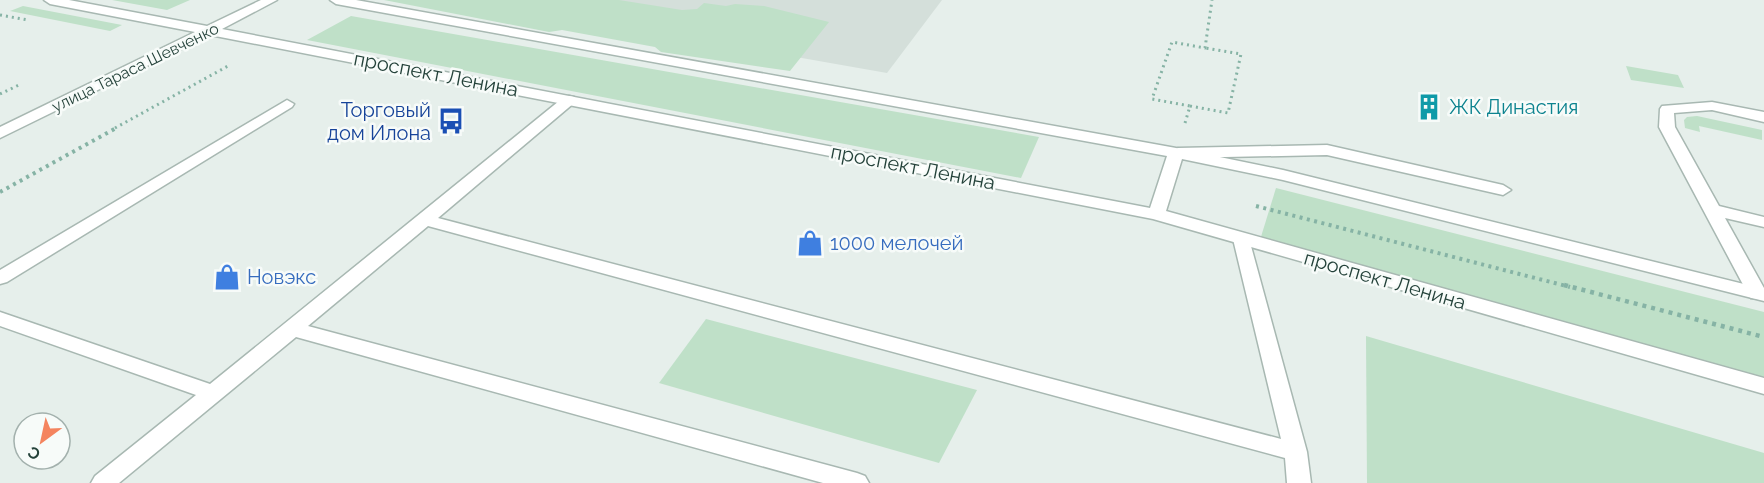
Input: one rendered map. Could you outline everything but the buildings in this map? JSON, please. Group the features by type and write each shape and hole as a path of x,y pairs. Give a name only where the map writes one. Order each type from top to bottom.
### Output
{"street":[{"name":"проспект Ленина","path":"50,0 1156,214 1764,386"},
{"name":"улица Тараса Шевченко","path":"0,133 271,0"},
{"path":"336,0 1176,153 1283,175 1761,295"},
{"path":"103,483 569,100"},
{"path":"0,278 288,104"},
{"path":"1761,295 1667,127 1667,109 1712,106 1764,117"},
{"path":"1176,153 1327,150 1503,190"},
{"path":"1156,214 1176,153"},
{"path":"1714,210 1764,222"},
{"path":"425,220 1296,452"},
{"path":"1242,239 1296,452 1299,483"},
{"path":"0,319 213,393"},
{"path":"292,329 857,483"}],"path":[{"path":"1190,106 1228,113 1241,54 1205,48"},
{"path":"0,192 237,61"}],"shaded area":[{"path":"471,0 942,0 887,73"}],"green space":[{"path":"112,0 190,0 167,10"},
{"path":"384,0 619,0 682,10 697,9 704,3 726,6 735,4 764,6 829,22 790,71 661,52 655,47 562,30 549,32"},
{"path":"23,6 122,25 110,31 10,11"},
{"path":"351,16 1039,137 1021,178 307,40"},
{"path":"1626,66 1678,75 1684,88 1631,80"},
{"path":"1697,116 1762,130 1762,140 1699,126 1700,132 1685,128 1684,120 1687,117"},
{"path":"1276,188 1764,312 1764,377 1260,240"},
{"path":"706,319 977,390 939,463 659,383"},
{"path":"1366,336 1764,453 1764,483 1367,483"}],"place":[{"name":"ЖК Династия","path":"1429,107"},
{"name":"Торговый дом Илона","path":"451,121"},
{"name":"1000 мелочей","path":"810,243"},
{"name":"Новэкс","path":"227,277"}]}
